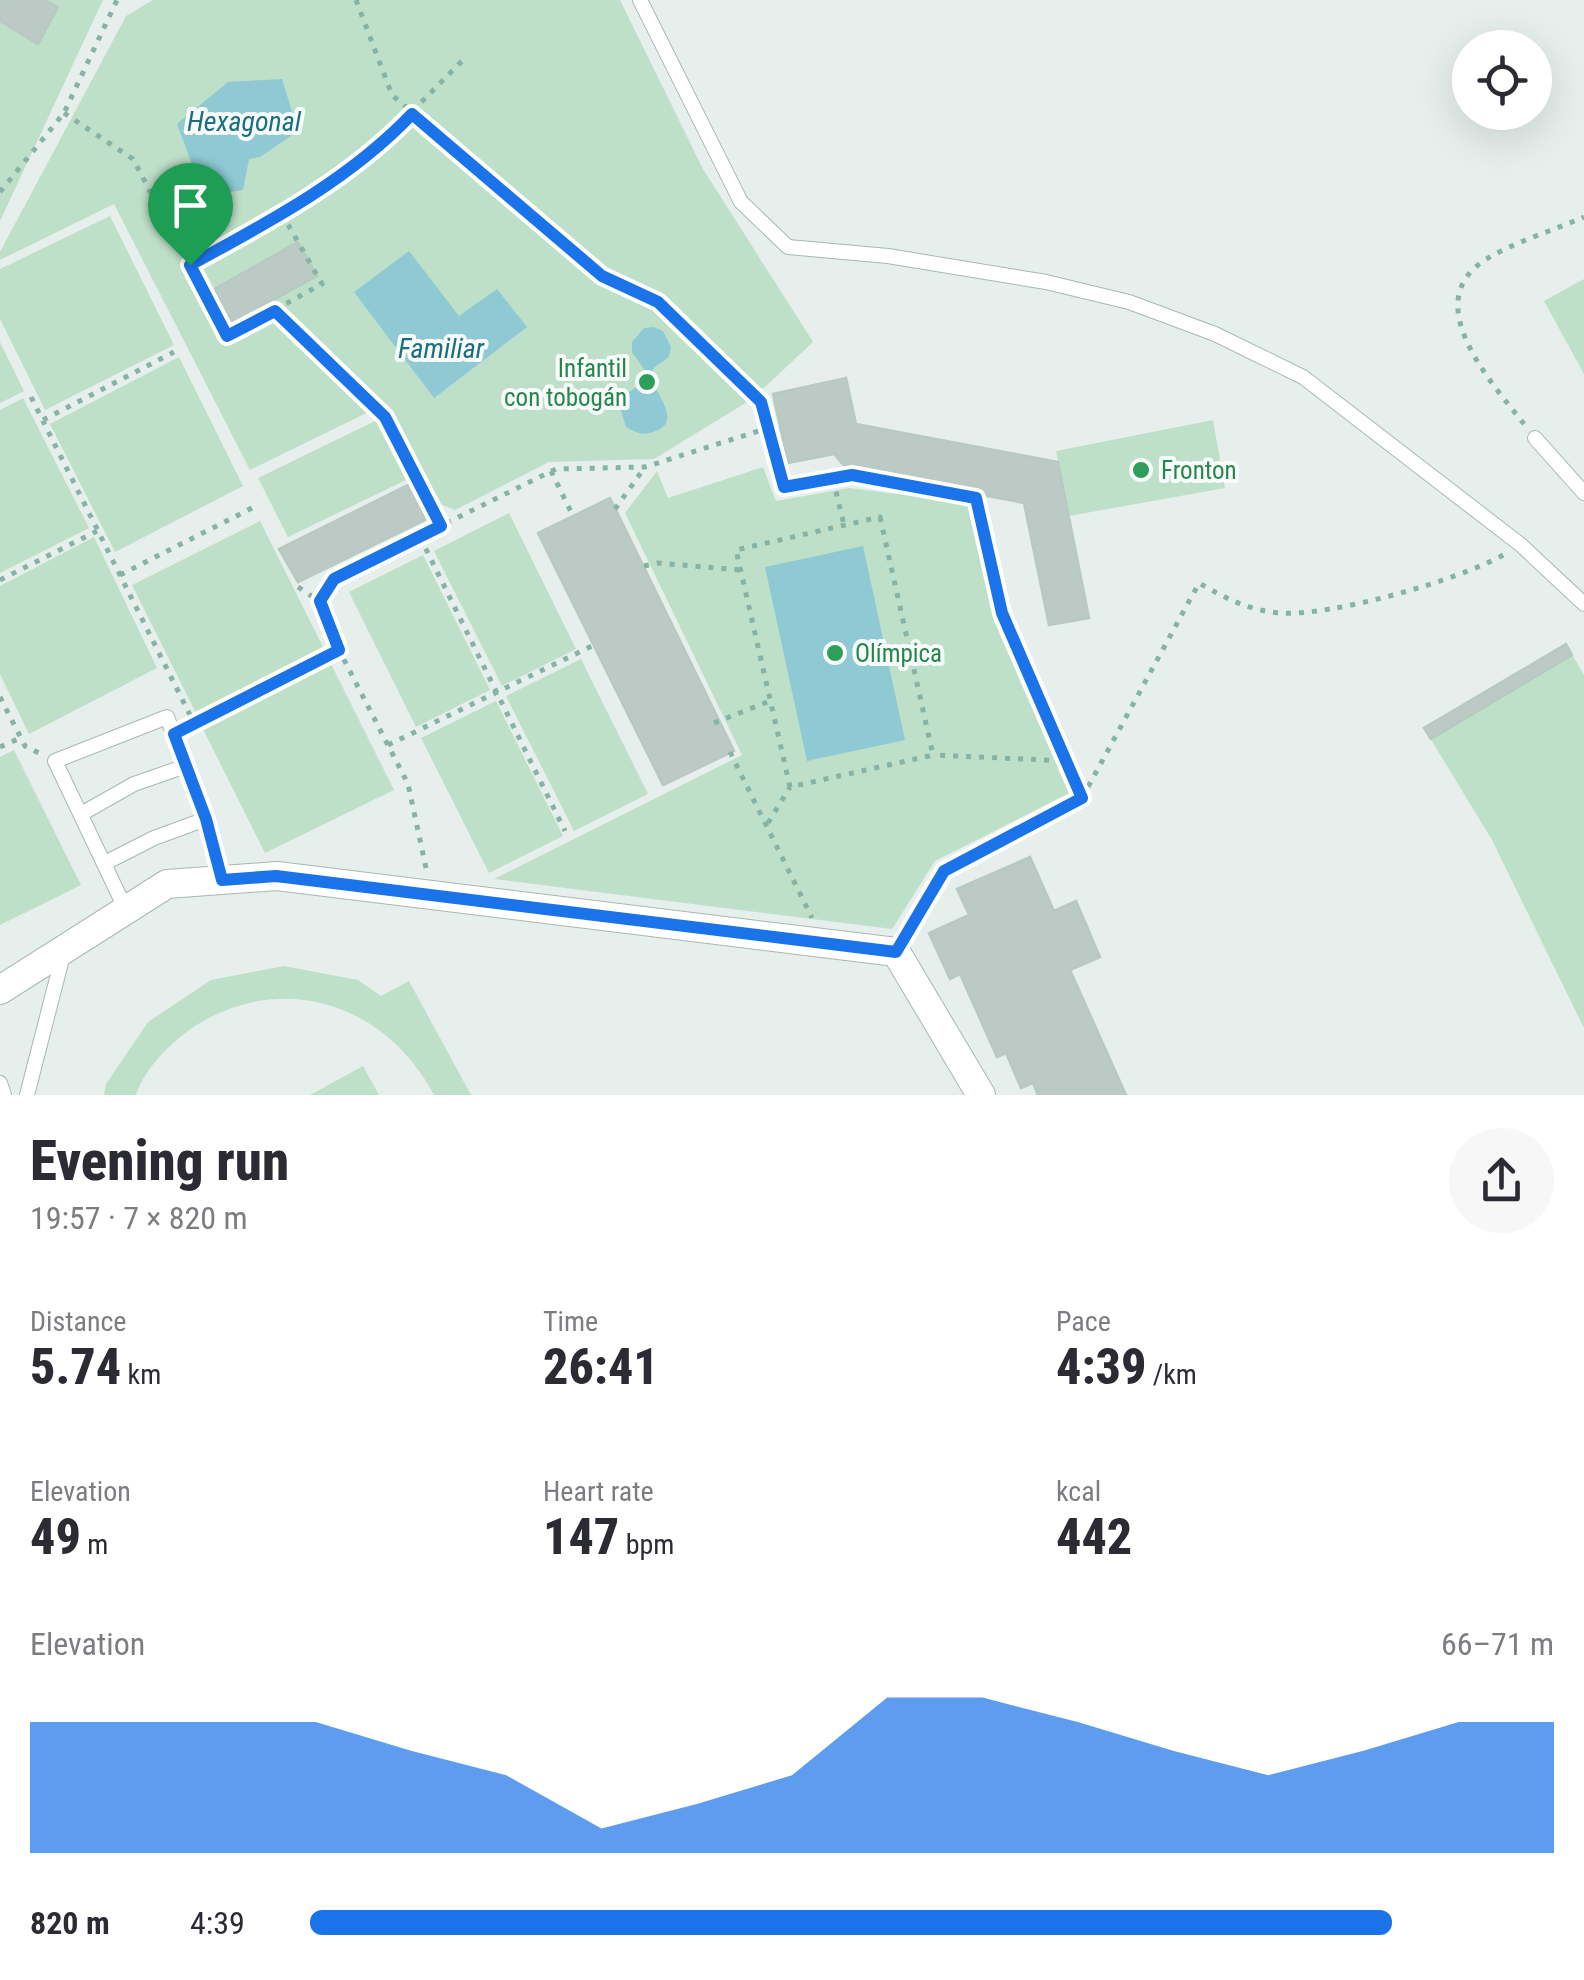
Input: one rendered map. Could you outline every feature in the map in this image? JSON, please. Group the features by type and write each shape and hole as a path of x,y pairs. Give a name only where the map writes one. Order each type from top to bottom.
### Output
{"street":[{"path":"0,990 168,884 276,876 896,952 981,1095"}],"lane":[{"path":"640,0 741,202 788,246 888,256 1046,282 1129,302 1214,334 1303,377 1521,545 1584,604"},
{"path":"1535,438 1584,493"},
{"path":"126,910 55,760 168,717 206,819 222,880"},
{"path":"81,814 134,784 186,766"},
{"path":"105,863 154,838 206,819"},
{"path":"27,1095 65,949"},
{"path":"0,1083 4,1095"}],"path":[{"path":"0,192 64,113 117,0"},
{"path":"356,0 392,95 602,276 658,302 761,402 784,487 852,475 976,498 1002,613 1082,798"},
{"path":"190,265 282,214 364,159 463,60"},
{"path":"64,113 134,158 227,336 322,284 282,214"},
{"path":"1535,438 1475,361 1459,318 1457,294 1467,276 1484,261 1584,217"},
{"path":"275,311 385,417 441,526"},
{"path":"42,420 174,352"},
{"path":"31,398 194,723"},
{"path":"320,601 334,579 551,471 645,467 768,428"},
{"path":"615,509 645,467"},
{"path":"551,471 573,516"},
{"path":"833,478 844,525"},
{"path":"120,574 254,507"},
{"path":"768,823 790,787 736,550 880,517 933,754"},
{"path":"0,580 97,531"},
{"path":"419,536 565,831"},
{"path":"896,952 944,871 1082,798 1199,583 1236,605 1280,613 1322,610 1434,583 1491,562 1521,545"},
{"path":"644,566 658,563 740,570"},
{"path":"298,587 320,601 339,650 408,784 432,895"},
{"path":"388,745 594,645"},
{"path":"174,734 339,650"},
{"path":"0,698 25,746 55,760"},
{"path":"714,723 770,701"},
{"path":"0,748 20,738"},
{"path":"730,752 824,943"},
{"path":"790,787 933,754 1068,761"}],"green space":[{"path":"0,0 103,0 0,221"},
{"path":"153,0 620,0 703,169 813,342 752,399 654,459 549,462 455,510 438,503 385,404 250,470 114,204 0,260 0,252 126,16"},
{"path":"110,216 174,345 45,410 0,319 0,269"},
{"path":"1584,279 1584,374 1544,301"},
{"path":"0,342 24,391 0,403"},
{"path":"179,357 243,486 115,552 50,424"},
{"path":"23,398 89,528 0,573 0,410"},
{"path":"377,420 406,480 288,537 258,478"},
{"name":"Fronton","path":"1213,420 1225,488 1069,516 1056,451"},
{"path":"763,467 776,501 849,488 969,503 994,621 1069,793 935,861 892,929 494,879 742,755 625,513 657,471 668,498"},
{"path":"509,513 576,649 502,686 434,551"},
{"path":"260,521 324,649 196,713 132,585"},
{"path":"94,537 157,668 29,734 0,674 0,586"},
{"path":"423,555 490,690 416,727 349,592"},
{"path":"1566,644 1584,675 1584,1028 1492,840 1424,728"},
{"path":"581,659 648,794 574,831 506,696"},
{"path":"329,660 394,790 265,853 201,725"},
{"path":"496,701 563,836 489,873 421,738"},
{"path":"14,750 81,885 0,925 0,757"},
{"path":"284,966 358,980 381,996 409,981 471,1095 434,1095 414,1064 389,1038 360,1018 330,1005 297,999 263,1000 229,1009 195,1026 168,1048 152,1066 136,1095 104,1095 106,1084 148,1022 211,980"},
{"path":"363,1066 379,1095 310,1095"}],"water":[{"name":"Hexagonal","path":"282,79 298,131 260,157 249,159 243,190 217,194 205,166 192,164 177,124 228,82"},
{"name":"Familiar","path":"409,251 459,316 497,289 527,327 434,398 354,292"},
{"name":"Infantil con tobogán","path":"644,328 663,331 671,347 669,356 652,372 667,414 661,428 643,433 626,427 620,408 630,391 643,383 646,372 632,352 632,342"},
{"name":"Olímpica","path":"863,546 905,740 807,761 765,567"}],"building":[{"path":"0,0 44,0 58,7 38,44 0,21"},
{"path":"298,242 317,276 228,325 209,292"},
{"path":"846,378 856,424 1058,462 1089,618 1049,625 1024,503 847,469 834,454 788,463 773,394"},
{"path":"412,483 431,517 298,582 279,549"},
{"path":"610,498 734,751 663,785 538,533"},
{"path":"1566,644 1572,655 1431,739 1424,728"},
{"path":"1030,857 1054,911 1076,901 1100,957 1070,970 1126,1095 1038,1095 1033,1083 1021,1088 1006,1053 997,1057 960,974 950,979 929,933 969,915 957,889"}],"place":[{"name":"Infantil con tobogán","path":"647,382"},
{"name":"Fronton","path":"1141,470"},
{"name":"Olímpica","path":"835,653"}],"route":[{"path":"412,114 602,276 658,302 761,402 784,487 852,475 976,498 1002,613 1082,798 944,871 896,952 276,876 222,880 206,819 174,734 339,650 320,601 334,579 441,526 385,417 275,311 227,336 190,265 282,214 364,159 412,114"}]}
